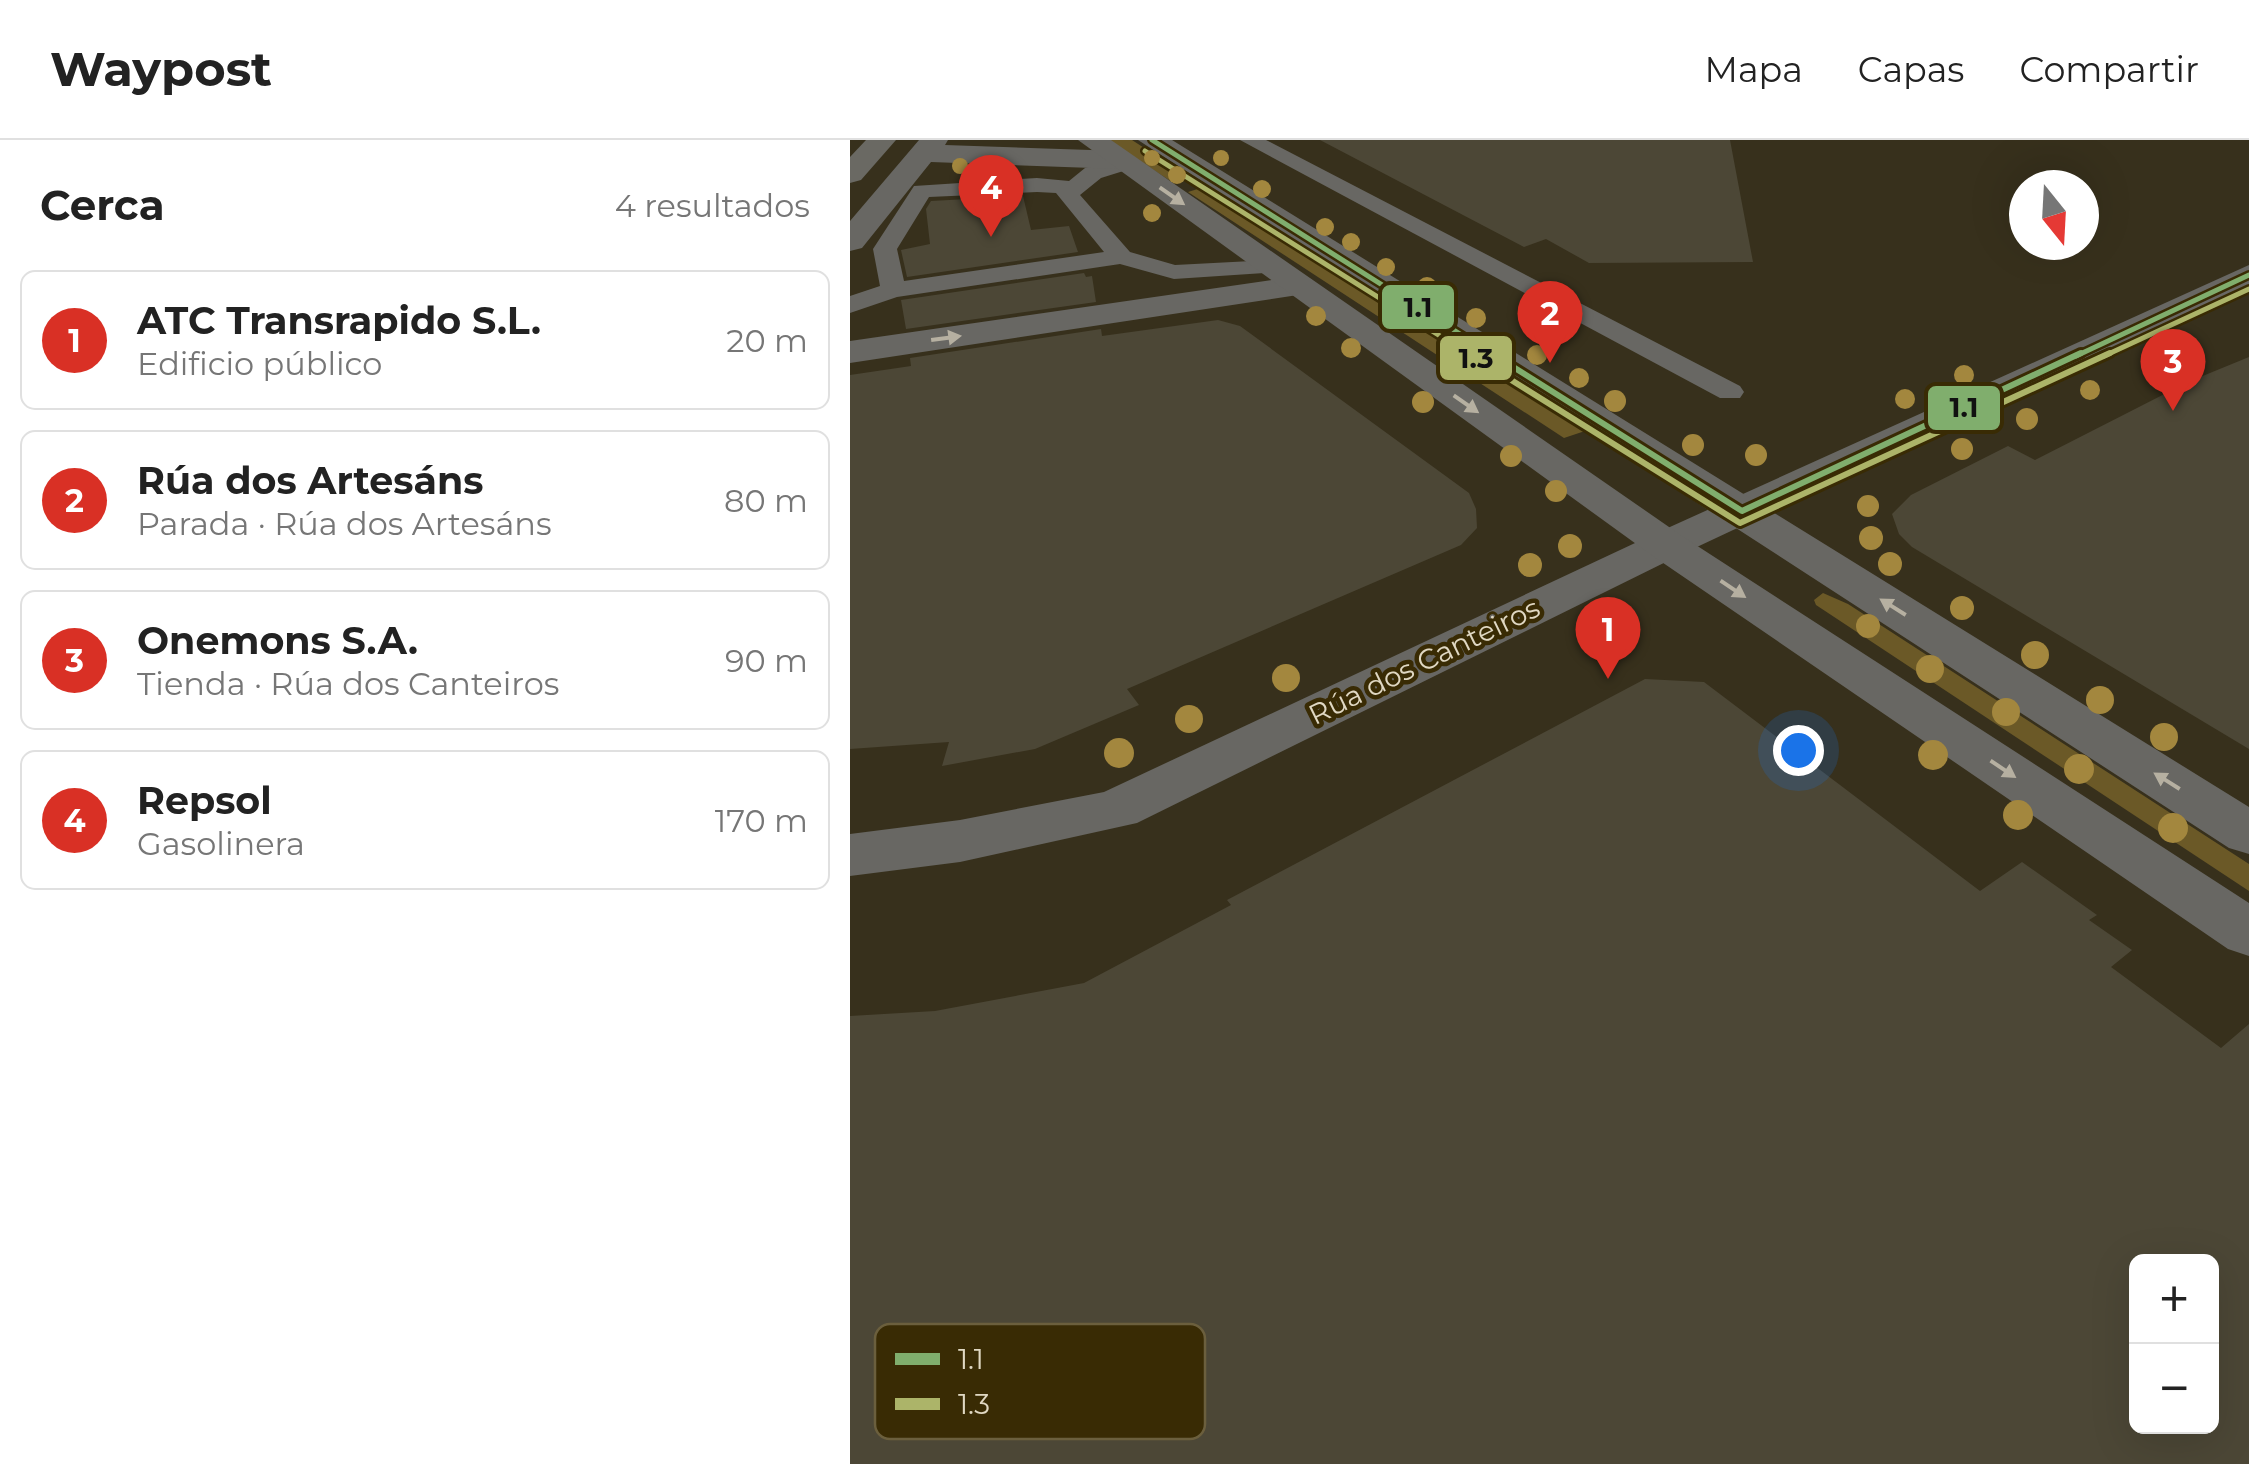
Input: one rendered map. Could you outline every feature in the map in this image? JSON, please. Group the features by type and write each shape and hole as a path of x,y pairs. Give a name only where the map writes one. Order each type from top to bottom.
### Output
{"main road":[{"path":"850,174 882,140"}],"street":[{"path":"850,241 928,146 1122,151 1742,511 2249,834"},
{"path":"1122,151 1285,276 1666,545 2249,933"},
{"name":"Rúa dos Canteiros","path":"850,855 960,841 1117,809 1666,545 2249,274"},
{"path":"850,352 1285,276"}],"lane":[{"path":"1250,140 1730,392"},
{"path":"1121,257 1067,194 1122,151"},
{"path":"893,290 886,249 922,192 1038,185 1074,188"},
{"path":"880,204 915,204"},
{"path":"850,305 893,290 1121,257 1174,272 1285,276"}],"shaded area":[{"path":"1108,140 1132,140 1190,178 1172,182"},
{"path":"1204,187 1585,431 1564,438 1188,192"},
{"path":"1823,593 1848,604 2249,864 2249,891 1816,605 1814,600"}],"building":[{"path":"1320,140 1730,140 1753,262 1589,263 1546,239 1524,247"},
{"path":"1023,196 1031,230 1069,226 1078,252 907,277 901,250 930,244 926,209 931,201"},
{"path":"1084,273 1086,277 1092,276 1096,302 906,329 901,300"},
{"path":"1218,320 1240,326 1469,493 1476,509 1477,528 1461,545 1127,689 1139,705 1035,749 942,766 949,742 850,749 850,375 911,366 910,358 1101,329 1102,336"},
{"path":"2249,357 2249,749 1912,547 1899,534 1892,514 1911,495 2008,446 2035,460 2188,382"},
{"path":"1645,679 1704,682 1980,891 2022,862 2097,915 2089,920 2132,950 2111,967 2221,1048 2249,1024 2249,1464 850,1464 850,1016 935,1011 1084,983 1231,905 1227,900"}],"transit line":[{"name":"1.1","path":"1152,140 1742,511 2249,275"},
{"name":"1.3","path":"1145,151 1740,523 2249,289"}],"place":[{"name":"Repsol","path":"991,237"},
{"name":"Rúa dos Artesáns","path":"1550,363"},
{"name":"Onemons S.A.","path":"2173,411"},
{"name":"ATC Transrapido S.L.","path":"1608,679"}]}
